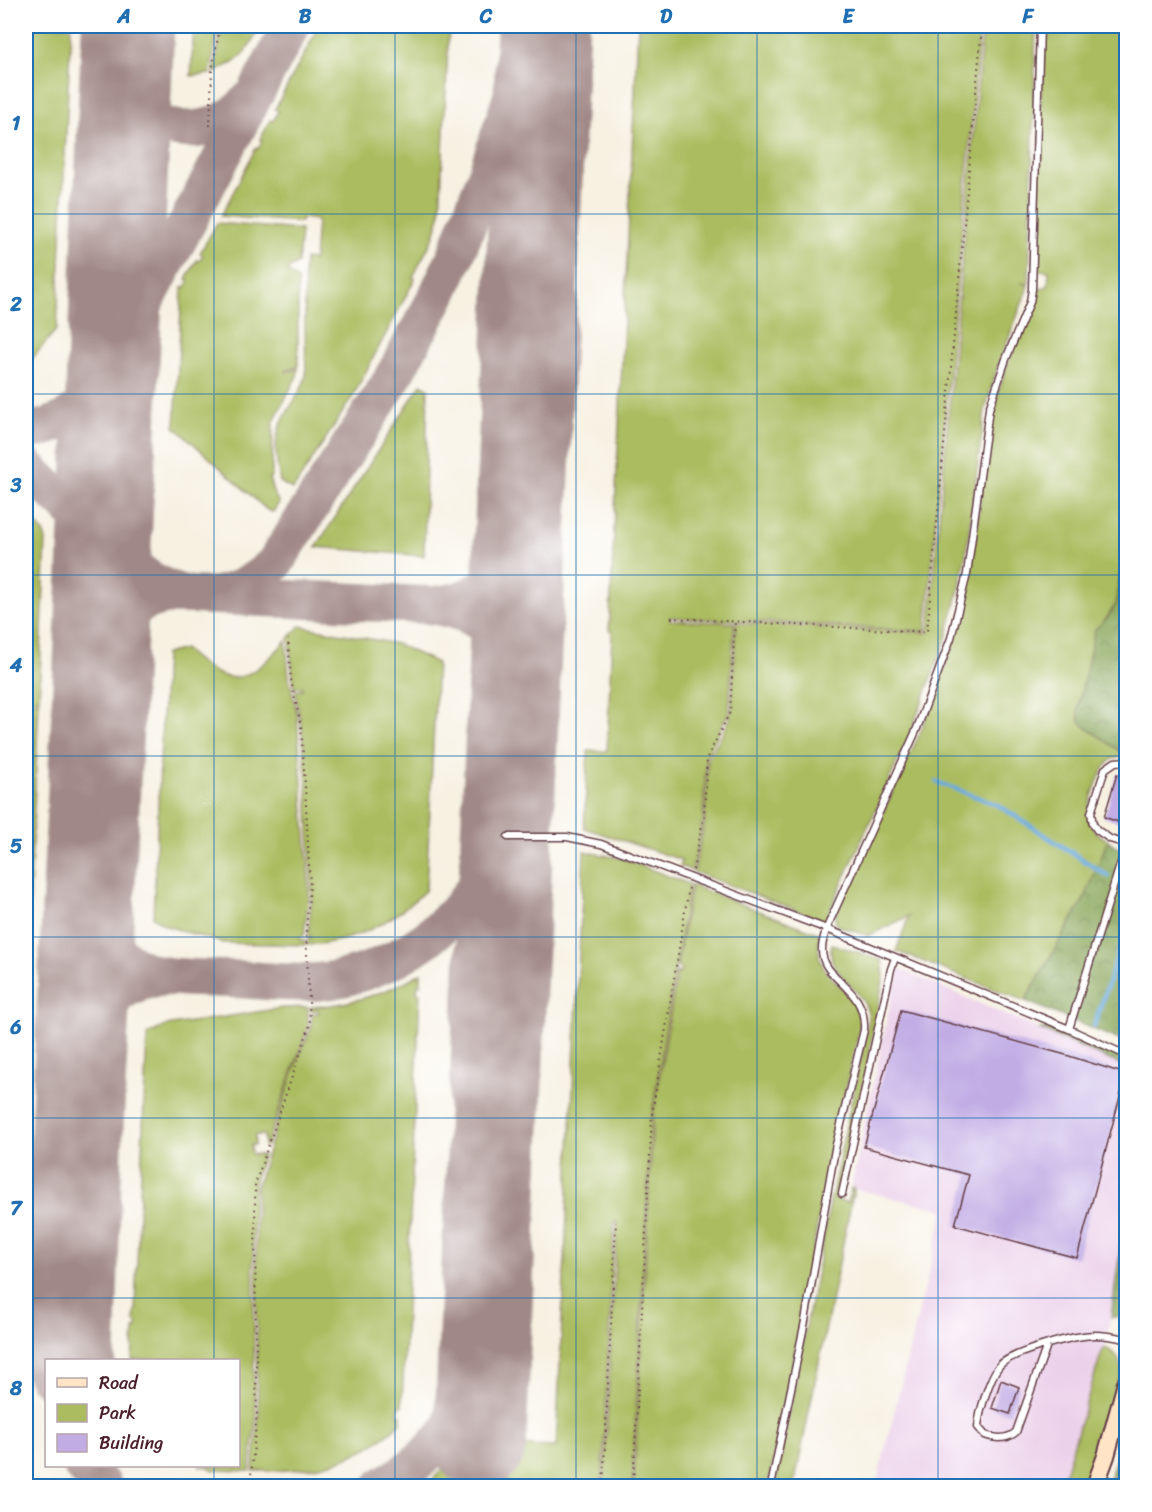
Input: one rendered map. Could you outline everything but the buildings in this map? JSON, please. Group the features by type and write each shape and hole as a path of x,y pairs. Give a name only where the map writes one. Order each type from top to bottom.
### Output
{"street":[{"path":"1095,1486 1126,1383"}],"lane":[{"path":"771,1486 805,1321 836,1149 864,1030 864,1015 859,1001 827,967 822,946 827,929 924,710 951,638 964,588 989,409 1006,358 1030,302 1032,289 1040,26"},
{"path":"1069,1029 1126,845 1110,839 1095,828 1091,813 1106,769 1115,762 1126,761"},
{"path":"508,837 559,837 590,841 827,929 1069,1029 1126,1055"},
{"path":"842,1194 895,958"},
{"path":"1047,1345 1016,1432 1003,1438 985,1435 978,1423 997,1368 1003,1362 1016,1355 1047,1345 1090,1335 1108,1335 1126,1339"}],"path":[{"path":"210,126 212,69 220,26"},
{"path":"671,618 927,632 982,26"},
{"path":"633,1486 652,1114 704,816 707,758 730,712 735,622"},
{"path":"250,1486 258,1413 255,1184 310,1025 306,931 310,885 307,807 300,726 291,680 288,639"},
{"path":"603,1486 616,1222"}],"shaded area":[{"path":"898,968 1126,1067 1126,1205 1109,1326 1106,1344 1061,1486 876,1486 944,1210 851,1188"}],"green space":[{"path":"26,26 71,26 57,329 26,366"},
{"path":"194,26 219,26 210,74 191,76"},
{"path":"222,26 261,26 245,53 232,64 214,73"},
{"path":"319,26 449,26 440,216 434,236 413,277 415,279 353,396 293,490 280,482 276,447 283,419 306,376 304,270 305,259 314,260 317,220 302,218 301,222 221,216 256,148 258,149 270,120 273,121 278,111 275,109"},
{"path":"638,26 980,26 926,631 670,617 670,620 734,623 729,711 706,758 703,820 692,871 680,866 682,860 584,828 588,751 607,751 612,632 609,630"},
{"path":"983,26 1036,26 1029,280 1028,284 1021,283 1028,285 1027,290 998,366 985,410 966,553 960,587 946,639 910,734 825,921 694,872 705,821 708,759 728,723 732,708 736,623 929,633"},
{"path":"1043,26 1126,26 1124,312 1126,316 1126,534 1116,604 1104,621 1079,702 1079,720 1126,756 1112,759 1098,780 1089,809 1090,824 1098,834 1108,840 1086,896 1025,1001 896,951 909,916 868,936 836,925 835,916 920,733 948,658 964,606 971,570 991,416 1007,365 1036,290 1048,286 1049,271 1036,270"},
{"path":"217,223 301,230 298,263 288,269 288,272 298,280 298,367 286,370 286,372 298,369 297,376 273,423 272,477 269,478 279,503 273,512 267,510 175,427 182,287 185,288 189,281 186,279 197,260 199,261 203,255 200,253"},
{"path":"421,384 428,388 424,556 316,547"},
{"path":"26,513 43,532 46,540 39,699 26,698"},
{"path":"1126,534 1126,755 1083,725 1078,711 1095,629 1108,617 1116,604"},
{"path":"300,626 397,644 437,663 426,890 400,912 372,929 342,940 308,945 308,939 311,938 308,936 312,896 307,786 302,729 295,691 302,690 302,687 294,688 289,638"},
{"path":"286,641 289,678 297,714 308,865 309,896 304,936 300,937 300,940 305,940 305,945 223,943 166,926 153,917 165,654 184,649 214,672 226,677 237,677 248,674 259,667"},
{"path":"26,701 39,702 26,977"},
{"path":"1108,840 1126,854 1126,1043 1025,1001 1086,896"},
{"path":"584,851 624,859 689,884 651,1119 632,1486 604,1486 617,1221 614,1222 602,1486 428,1486 467,1444 556,1447"},
{"path":"691,885 820,934 819,952 823,966 855,1004 859,1017 858,1036 829,1159 768,1486 634,1486 653,1117 677,972 679,974 681,970 677,966"},
{"path":"832,944 882,960 884,976 866,1071 836,1199 848,1203 851,1188 854,1189 794,1486 775,1486 831,1198 869,1019 861,998 833,963"},
{"path":"421,973 421,984 418,984 417,993 420,993 402,1406 399,1406 398,1415 401,1415 401,1423 367,1448 332,1463 295,1470 253,1471 259,1415 256,1188 293,1072 311,1028 312,1014 319,1013 318,1010 311,1011 311,1007 340,1004 368,997"},
{"path":"308,1007 308,1027 266,1146 264,1146 264,1135 255,1135 255,1145 251,1145 251,1154 263,1155 255,1178 253,1195 256,1417 250,1471 213,1470 209,1467 240,1467 240,1359 132,1359 134,1329 137,1328 137,1322 134,1321 137,1309 135,1306 147,1035 165,1026 282,1008"},
{"path":"1039,1029 1052,1029 1126,1059 1126,1067"},
{"path":"1126,1205 1126,1311 1118,1317 1111,1317"},
{"path":"1105,1347 1117,1356 1122,1370 1089,1486 1071,1486 1062,1483"},
{"path":"1126,1428 1126,1486 1107,1486"}],"waterway":[{"path":"937,782 998,805 1108,876"},
{"path":"1094,1026 1126,930"}],"taxiway":[{"path":"113,26 110,56 117,82 131,104 151,119 175,128 200,128 226,119 249,100"},
{"path":"26,430 48,426 68,418 85,405 100,388 291,26"},
{"path":"205,596 235,590 260,576 275,563 391,381 436,298 455,257 486,176 512,96 528,26"},
{"path":"26,466 138,571 163,587 192,595 430,605 450,609 477,620 487,628 501,650 514,683"},
{"path":"432,605 466,598 480,591 492,581 510,555 521,522"},
{"path":"100,664 112,633 131,611 142,603 156,598 189,595"},
{"path":"90,887 96,917 110,943 120,954 146,970 161,975 187,978 295,983 333,980 366,971 398,957 427,939 454,914 467,900 485,868 509,797"},
{"path":"81,1057 93,1024 111,999 137,983 171,977"},
{"path":"26,1219 44,1206 57,1190 68,1172 76,1151"},
{"path":"382,1486 398,1477 427,1454 440,1441 461,1411 470,1394 478,1369 486,1308"},
{"path":"83,1467 103,1486"}],"runway":[{"path":"69,1359 76,1151 128,26"},
{"path":"480,1443 543,26"}]}
